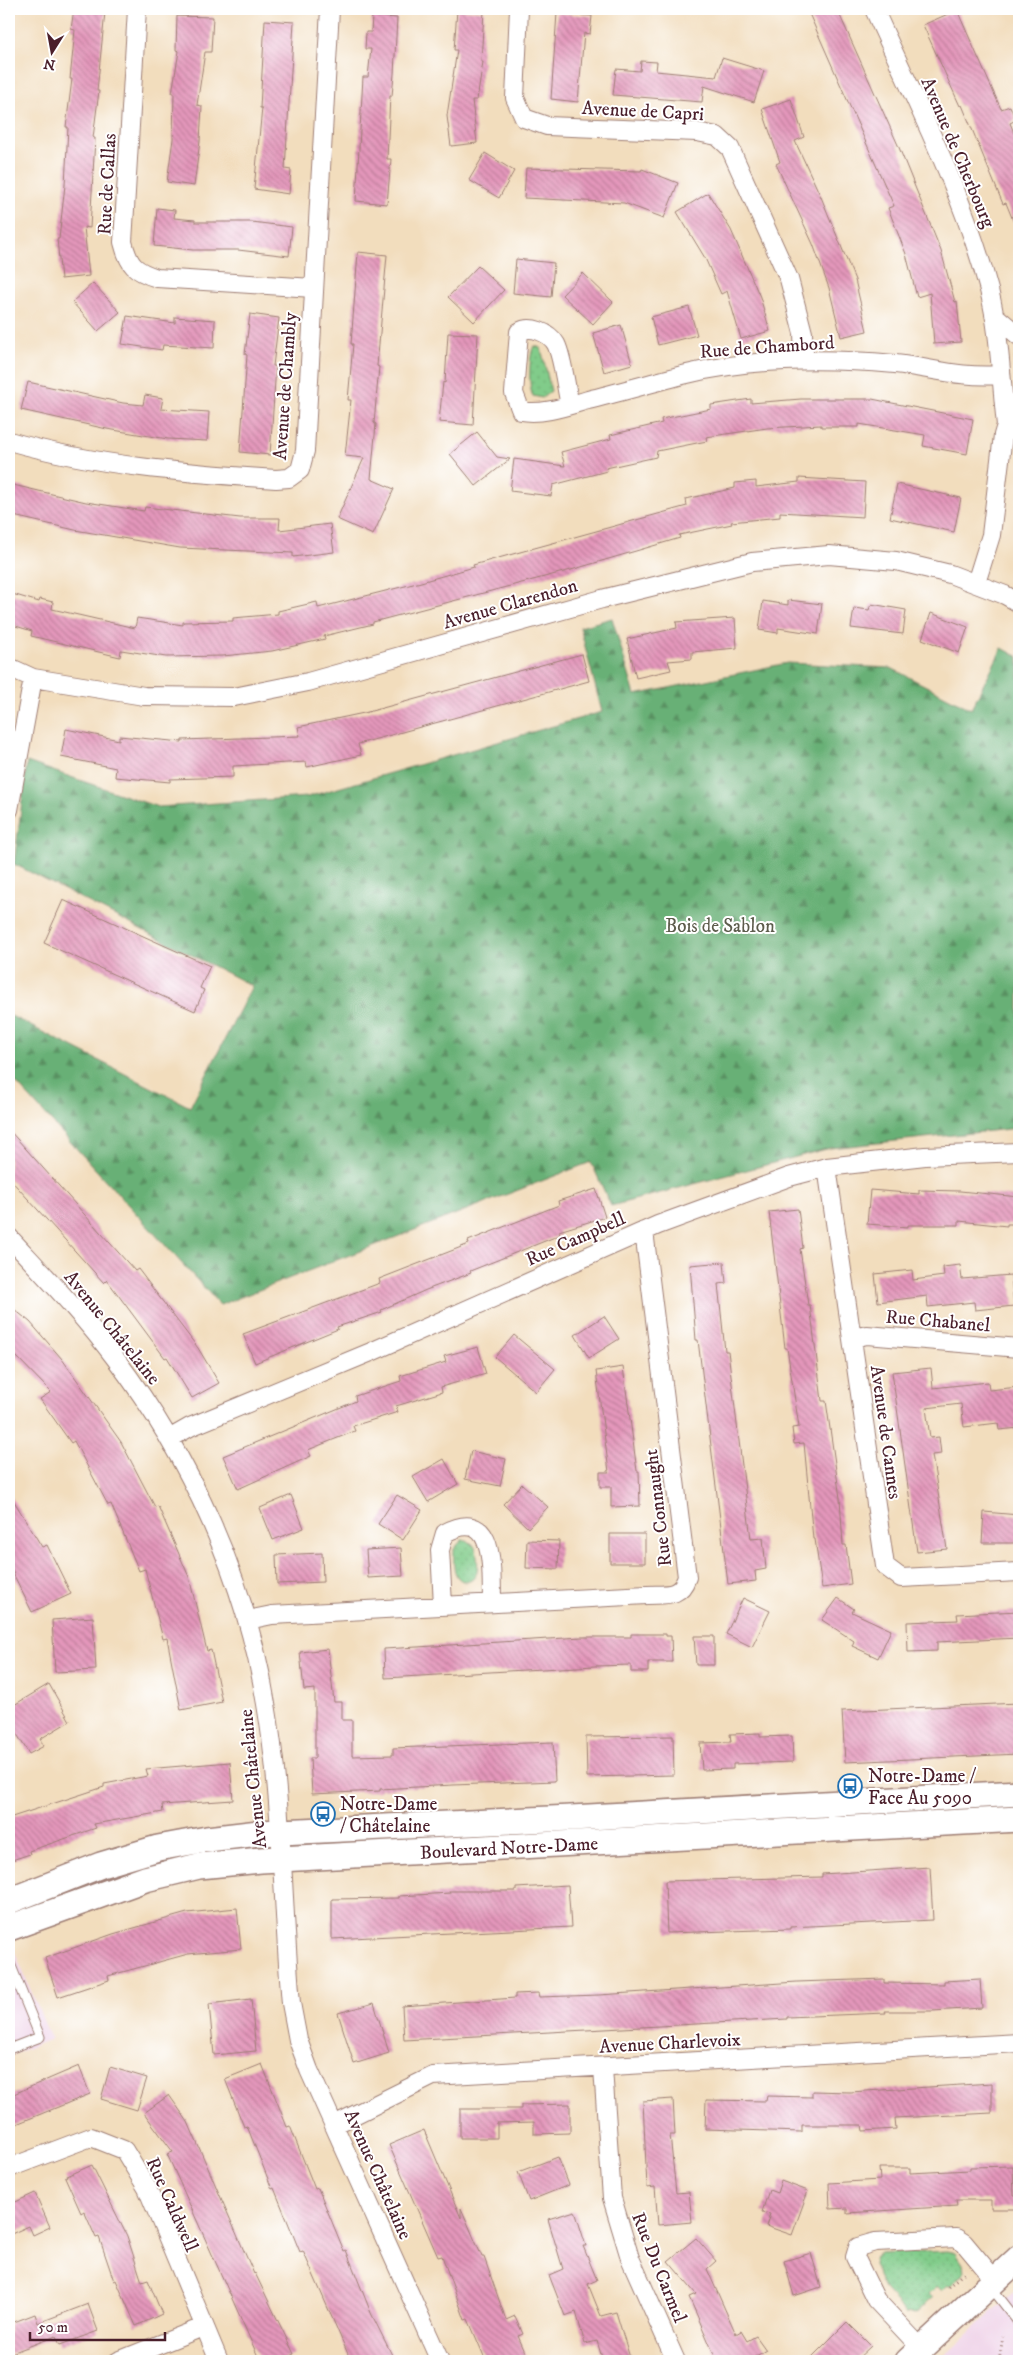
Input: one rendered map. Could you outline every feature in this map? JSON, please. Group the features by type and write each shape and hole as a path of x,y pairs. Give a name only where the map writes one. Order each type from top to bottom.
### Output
{"street":[{"name":"Rue de Callas","path":"137,9 123,242 127,258 138,272 157,278 313,288"},
{"name":"Avenue de Chambly","path":"9,441 120,466 276,479 296,475 303,463 305,451 330,9"},
{"name":"Avenue de Capri","path":"519,9 515,98 524,118 547,126 697,132 717,136 730,148 790,279 803,333 804,360"},
{"name":"Avenue de Cherbourg","path":"874,9 962,204 989,290 994,315 1000,375 1013,422 1003,435 991,535 976,583"},
{"path":"994,315 1019,336"},
{"name":"Rue de Chambord","path":"570,405 555,343 540,330 524,329 519,332 514,393 522,411 534,413 570,405 689,373 744,365 804,360 897,364 966,376 1000,375"},
{"name":"Avenue Clarendon","path":"9,667 33,678 144,696 234,697 308,682 602,599 752,562 829,556 896,561 950,574 976,583 1019,603"},
{"path":"9,810 33,678"},
{"name":"Rue Campbell","path":"169,1439 190,1427 370,1352 644,1231 789,1177 827,1167 925,1156 1019,1152"},
{"name":"Avenue de Cannes","path":"827,1167 885,1566 901,1578 917,1579 1019,1572"},
{"name":"Rue Connaught","path":"248,1620 272,1615 676,1593 683,1588 687,1578 644,1231"},
{"name":"Avenue Châtelaine","path":"9,1237 114,1356 169,1439 221,1546 248,1620 269,1720 294,2024 308,2070 440,2361"},
{"name":"Rue Chabanel","path":"853,1338 867,1335 1019,1348"},
{"path":"443,1605 440,1550 445,1533 459,1526 476,1528 484,1534 489,1544 492,1602"},
{"name":"Boulevard Notre-Dame","path":"9,1901 102,1865 158,1848 207,1839 279,1831 571,1818 1019,1793"},
{"name":"Boulevard Notre-Dame","path":"9,1928 145,1878 199,1866 281,1859 1019,1819"},
{"name":"Avenue Charlevoix","path":"334,2125 433,2076 584,2067 603,2068 1019,2043"},
{"name":"Rue Du Carmel","path":"603,2068 612,2198 630,2258 676,2361"},
{"name":"Rue Caldwell","path":"9,2168 91,2138 124,2150 147,2188 203,2327 219,2361"},
{"path":"992,2282 964,2243 956,2238 875,2242 858,2247 855,2257 873,2295 914,2354 1019,2258"},
{"path":"118,2361 203,2327"}],"lane":[{"path":"9,1961 40,2037 9,2049"},
{"path":"992,2282 1019,2323"}],"path":[{"path":"999,2361 1003,2336"}],"shaded area":[{"path":"14,1950 51,2039 9,2056 9,1952"},
{"path":"1019,2289 1019,2361 939,2361 1011,2295"}],"green space":[{"path":"534,346 541,348 551,391 542,398 533,396 530,386 530,363"},
{"path":"1019,356 1019,394 1017,391 1015,357"},
{"name":"Bois de Sablon","path":"612,618 635,695 787,663 891,668 971,709 1002,648 1019,657 1019,1128 830,1148 611,1206 591,1162 220,1305 9,1075 9,1015 190,1107 252,986 14,864 27,762 158,807 307,797 602,712 580,627"},
{"path":"462,1540 467,1540 476,1547 477,1557 476,1573 471,1580 466,1582 458,1577 454,1569 454,1549"},
{"path":"948,2251 956,2253 963,2264 964,2272 950,2287 948,2285 942,2291 937,2286 929,2294 933,2298 915,2314 908,2312 907,2314 884,2290 873,2264 874,2259 880,2254"}],"building":[{"path":"74,9 105,12 97,91 99,91 93,138 95,138 90,228 84,227 89,276 61,279 57,239 59,239 65,185 68,127 66,127 72,79 70,79 75,30 71,29"},
{"path":"807,9 837,9 898,145 941,251 955,302 957,301 961,342 934,344 930,293 917,297 906,254 888,208 894,206"},
{"path":"457,10 484,11 481,62 483,62 477,100 472,100 477,143 451,146 447,116 457,50 454,50"},
{"path":"957,10 1001,109 1010,106 1016,120 1010,123 1019,145 1019,235 1006,203 1003,204 962,105 960,106 923,25"},
{"path":"557,13 592,16 590,34 584,33 578,102 551,99"},
{"path":"177,16 213,17 211,52 205,52 197,105 202,106 194,186 167,182 173,139 174,93 172,93 179,51 176,50"},
{"path":"372,16 397,18 394,74 392,96 390,96 387,159 391,159 387,204 356,201 363,77 368,77 371,49 365,49 366,32 371,32"},
{"path":"265,20 294,22 285,169 291,170 289,194 254,189 262,108 260,108"},
{"path":"722,58 764,71 754,102 704,86 702,102 613,95 616,69 640,71 641,61 657,62 656,71 716,77"},
{"path":"791,99 804,137 795,141 821,197 855,280 867,331 841,337 829,288 813,244 776,164 780,162 762,109"},
{"path":"485,153 514,171 499,198 469,180"},
{"path":"526,168 641,171 642,169 678,183 664,218 624,203 524,198"},
{"path":"708,193 731,230 760,297 770,331 741,339 727,291 721,294 705,258 677,212"},
{"path":"157,208 175,210 174,218 195,220 195,222 252,222 292,227 289,256 238,250 193,250 154,246"},
{"path":"358,252 387,255 377,366 379,367 374,423 376,424 371,479 394,489 373,535 337,519 364,458 345,456 351,400 348,400"},
{"path":"516,259 554,263 551,297 513,293"},
{"path":"478,266 504,290 474,322 448,297"},
{"path":"583,273 613,302 593,324 562,295"},
{"path":"93,283 120,312 98,331 72,302"},
{"path":"689,307 697,335 658,345 651,317"},
{"path":"250,314 279,318 273,366 276,366 270,455 240,452 247,355 245,354"},
{"path":"127,316 175,323 175,317 215,320 214,348 163,345 162,350 122,344"},
{"path":"621,325 632,364 604,372 593,333"},
{"path":"448,333 478,334 473,425 439,422 443,382 445,383"},
{"path":"28,382 123,403 143,405 145,395 163,398 161,409 209,412 207,441 168,439 107,429 21,410"},
{"path":"751,399 751,403 801,399 872,399 973,419 967,454 923,446 925,435 859,424 859,427 821,427 821,425 767,428 706,437 707,441 657,451 656,457 606,468 607,471 553,485 551,496 510,491 514,459 565,466 561,452 611,439 610,435 662,423 661,419 711,409 711,405"},
{"path":"477,432 497,457 510,459 476,486 450,454"},
{"path":"799,478 865,482 863,517 780,512 780,517 731,522 732,524 679,535 680,538 571,570 373,622 373,624 324,636 325,639 272,651 223,656 166,657 121,650 120,657 31,636 32,631 9,624 9,593 39,602 40,599 53,602 52,609 135,628 137,618 183,625 183,622 233,621 233,618 278,614 278,611 317,602 318,608 421,582 474,567 473,565 687,506 686,499 735,488 735,483 756,481 756,487 799,482"},
{"path":"9,484 86,502 144,511 145,507 240,518 280,518 279,530 330,524 334,552 293,557 293,553 180,548 75,530 9,515"},
{"path":"897,484 961,498 954,532 890,518"},
{"path":"788,600 822,604 818,634 778,628 778,633 759,630 763,601 788,605"},
{"path":"871,604 906,610 903,634 851,628 854,608 869,610"},
{"path":"931,613 968,627 959,653 922,639"},
{"path":"735,618 737,648 692,652 692,659 668,661 671,670 636,678 627,639 677,628 676,622"},
{"path":"582,654 589,681 358,744 361,755 307,767 306,762 233,766 233,777 170,779 170,782 115,777 116,768 61,757 66,729 119,740 119,736 182,742 182,740 300,736 298,727 364,713"},
{"path":"63,900 210,966 200,988 204,990 195,1011 44,943"},
{"path":"9,1130 135,1271 138,1269 198,1348 219,1383 192,1398 167,1357 165,1358 107,1280 104,1283 9,1178"},
{"path":"596,1189 605,1217 559,1231 560,1235 426,1290 381,1310 382,1312 337,1327 338,1329 255,1363 243,1334 380,1283 379,1279 469,1244 468,1241 559,1205 558,1201"},
{"path":"870,1190 919,1194 919,1190 960,1191 1019,1197 1019,1224 1007,1224 1007,1226 959,1221 959,1225 908,1225 908,1227 867,1224"},
{"path":"798,1209 803,1248 800,1249 808,1305 810,1305 822,1401 826,1401 840,1498 843,1545 846,1545 851,1584 822,1588 815,1539 813,1539 804,1443 794,1444 792,1428 799,1427 787,1348 785,1348 769,1212"},
{"path":"724,1262 726,1283 718,1284 725,1351 728,1351 751,1539 763,1538 766,1569 755,1571 756,1581 728,1584 698,1340 696,1340 690,1265"},
{"path":"960,1265 962,1279 1011,1275 1014,1306 975,1310 974,1302 928,1307 927,1296 878,1302 875,1274 912,1270 913,1280 944,1276 943,1267"},
{"path":"9,1305 30,1322 62,1359 121,1442 155,1507 158,1506 189,1577 207,1651 211,1650 222,1702 181,1710 167,1638 163,1639 145,1569 139,1571 111,1504 108,1505 74,1441 71,1443 40,1399 51,1392 12,1352 16,1348 9,1343"},
{"path":"604,1316 619,1339 589,1358 575,1335"},
{"path":"514,1335 555,1369 536,1392 495,1357"},
{"path":"478,1347 486,1374 441,1387 442,1392 396,1406 398,1412 353,1426 355,1431 308,1450 311,1456 238,1489 223,1456 356,1401 355,1396 401,1381 400,1376 446,1362 444,1356"},
{"path":"623,1367 637,1471 639,1471 640,1506 611,1507 611,1487 600,1487 600,1472 609,1472 596,1371"},
{"path":"931,1368 933,1388 988,1382 989,1390 1019,1387 1019,1428 999,1430 998,1423 964,1427 961,1404 926,1408 930,1438 939,1437 941,1454 932,1455 947,1549 917,1552 892,1372"},
{"path":"471,1451 506,1459 500,1486 465,1479"},
{"path":"444,1459 458,1484 428,1502 413,1477"},
{"path":"522,1484 548,1507 528,1528 503,1504"},
{"path":"9,1493 42,1547 47,1545 71,1594 32,1612 9,1565"},
{"path":"291,1495 304,1528 273,1540 260,1508"},
{"path":"397,1495 422,1510 403,1540 378,1524"},
{"path":"984,1512 1019,1515 1019,1543 982,1543"},
{"path":"610,1534 645,1534 645,1563 610,1563"},
{"path":"527,1540 559,1541 558,1569 526,1568"},
{"path":"401,1548 403,1576 368,1578 366,1550"},
{"path":"322,1553 323,1582 277,1584 276,1555"},
{"path":"743,1598 770,1611 752,1647 726,1634"},
{"path":"838,1598 854,1609 852,1612 891,1630 878,1658 852,1646 854,1641 822,1620"},
{"path":"1019,1611 1019,1638 937,1642 937,1651 908,1652 907,1622 958,1620 957,1614"},
{"path":"93,1617 96,1670 55,1672 52,1620"},
{"path":"631,1634 666,1634 666,1636 671,1636 672,1662 648,1662 648,1672 631,1672 631,1665 385,1678 384,1649 582,1637 631,1637"},
{"path":"694,1636 714,1636 714,1665 696,1665"},
{"path":"328,1649 334,1702 342,1702 342,1720 352,1720 352,1756 393,1755 393,1748 553,1742 555,1781 312,1794 310,1758 315,1758 315,1689 304,1690 300,1652"},
{"path":"49,1684 70,1721 40,1739 44,1746 29,1754 9,1721 9,1708"},
{"path":"1019,1703 1019,1754 845,1762 842,1711"},
{"path":"760,1733 760,1737 792,1736 793,1762 733,1764 733,1769 702,1770 700,1743 731,1742 730,1734"},
{"path":"673,1736 674,1775 587,1777 586,1737"},
{"path":"230,1762 233,1800 162,1805 163,1812 94,1824 96,1828 29,1851 30,1854 9,1861 9,1818 104,1787 104,1784 148,1776 146,1769"},
{"path":"930,1867 933,1920 790,1927 790,1929 667,1933 665,1881 822,1877 822,1874"},
{"path":"568,1885 571,1927 332,1939 332,1899 399,1898 399,1896 450,1893 449,1891 516,1891 516,1888"},
{"path":"237,1908 241,1949 188,1954 108,1976 109,1980 58,1997 45,1958 113,1934 187,1913"},
{"path":"884,1979 884,1983 944,1984 944,1981 980,1979 982,2008 885,2011 886,2013 787,2017 787,2019 404,2040 402,2006 515,1998 515,1994 538,1993 539,1997 599,1995 797,1982"},
{"path":"251,1999 256,2051 214,2055 209,2004"},
{"path":"374,2003 389,2053 354,2064 338,2013"},
{"path":"262,2064 287,2127 290,2126 315,2189 318,2188 344,2251 346,2250 371,2313 395,2361 351,2361 303,2251 300,2252 274,2188 272,2189 247,2126 244,2127 225,2079"},
{"path":"79,2066 90,2094 9,2127 9,2096"},
{"path":"110,2067 147,2078 137,2110 101,2099"},
{"path":"992,2083 992,2113 895,2118 896,2129 863,2131 862,2125 802,2125 802,2132 705,2129 706,2100 766,2101 767,2096 812,2097 812,2091 850,2092"},
{"path":"169,2095 188,2122 254,2274 294,2354 278,2361 260,2361 167,2154 173,2152 144,2113"},
{"path":"673,2099 675,2135 670,2135 676,2193 689,2192 692,2222 658,2225 655,2187 647,2188 643,2101"},
{"path":"570,2104 570,2133 534,2134 534,2122 497,2123 497,2138 460,2138 460,2109 521,2109 521,2105"},
{"path":"424,2130 461,2218 461,2208 482,2257 484,2257 506,2320 515,2316 523,2334 518,2336 529,2361 486,2361 468,2319 465,2320 442,2256 438,2257 389,2145"},
{"path":"558,2157 569,2185 529,2201 518,2172"},
{"path":"92,2165 127,2236 142,2282 148,2280 162,2314 136,2326 116,2280 114,2281 99,2237 96,2238 84,2211 81,2213 65,2177"},
{"path":"1013,2166 1014,2195 1019,2195 1019,2209 991,2209 991,2200 956,2200 957,2206 847,2213 847,2208 830,2209 829,2183 880,2180 879,2168 910,2168 910,2173 970,2170 970,2167"},
{"path":"781,2181 808,2191 792,2235 766,2226 770,2214 762,2212 769,2190 777,2193"},
{"path":"35,2193 50,2227 33,2235 29,2226 9,2235 9,2205"},
{"path":"575,2211 586,2246 583,2246 597,2280 588,2284 601,2316 616,2312 631,2361 603,2361 597,2341 585,2344 576,2312 565,2316 549,2275 563,2269 548,2219"},
{"path":"696,2238 716,2261 707,2269 736,2334 741,2331 747,2341 756,2336 766,2350 748,2361 717,2361 689,2297 696,2294 668,2261"},
{"path":"811,2253 821,2287 794,2296 784,2261"},
{"path":"88,2304 98,2331 60,2345 56,2336 9,2354 9,2324 35,2314 38,2323"},
{"path":"847,2322 871,2346 855,2361 808,2361"}],"place":[{"name":"Notre-Dame / Face Au 5090","path":"850,1786"},
{"name":"Notre-Dame / Châtelaine","path":"323,1814"}]}
